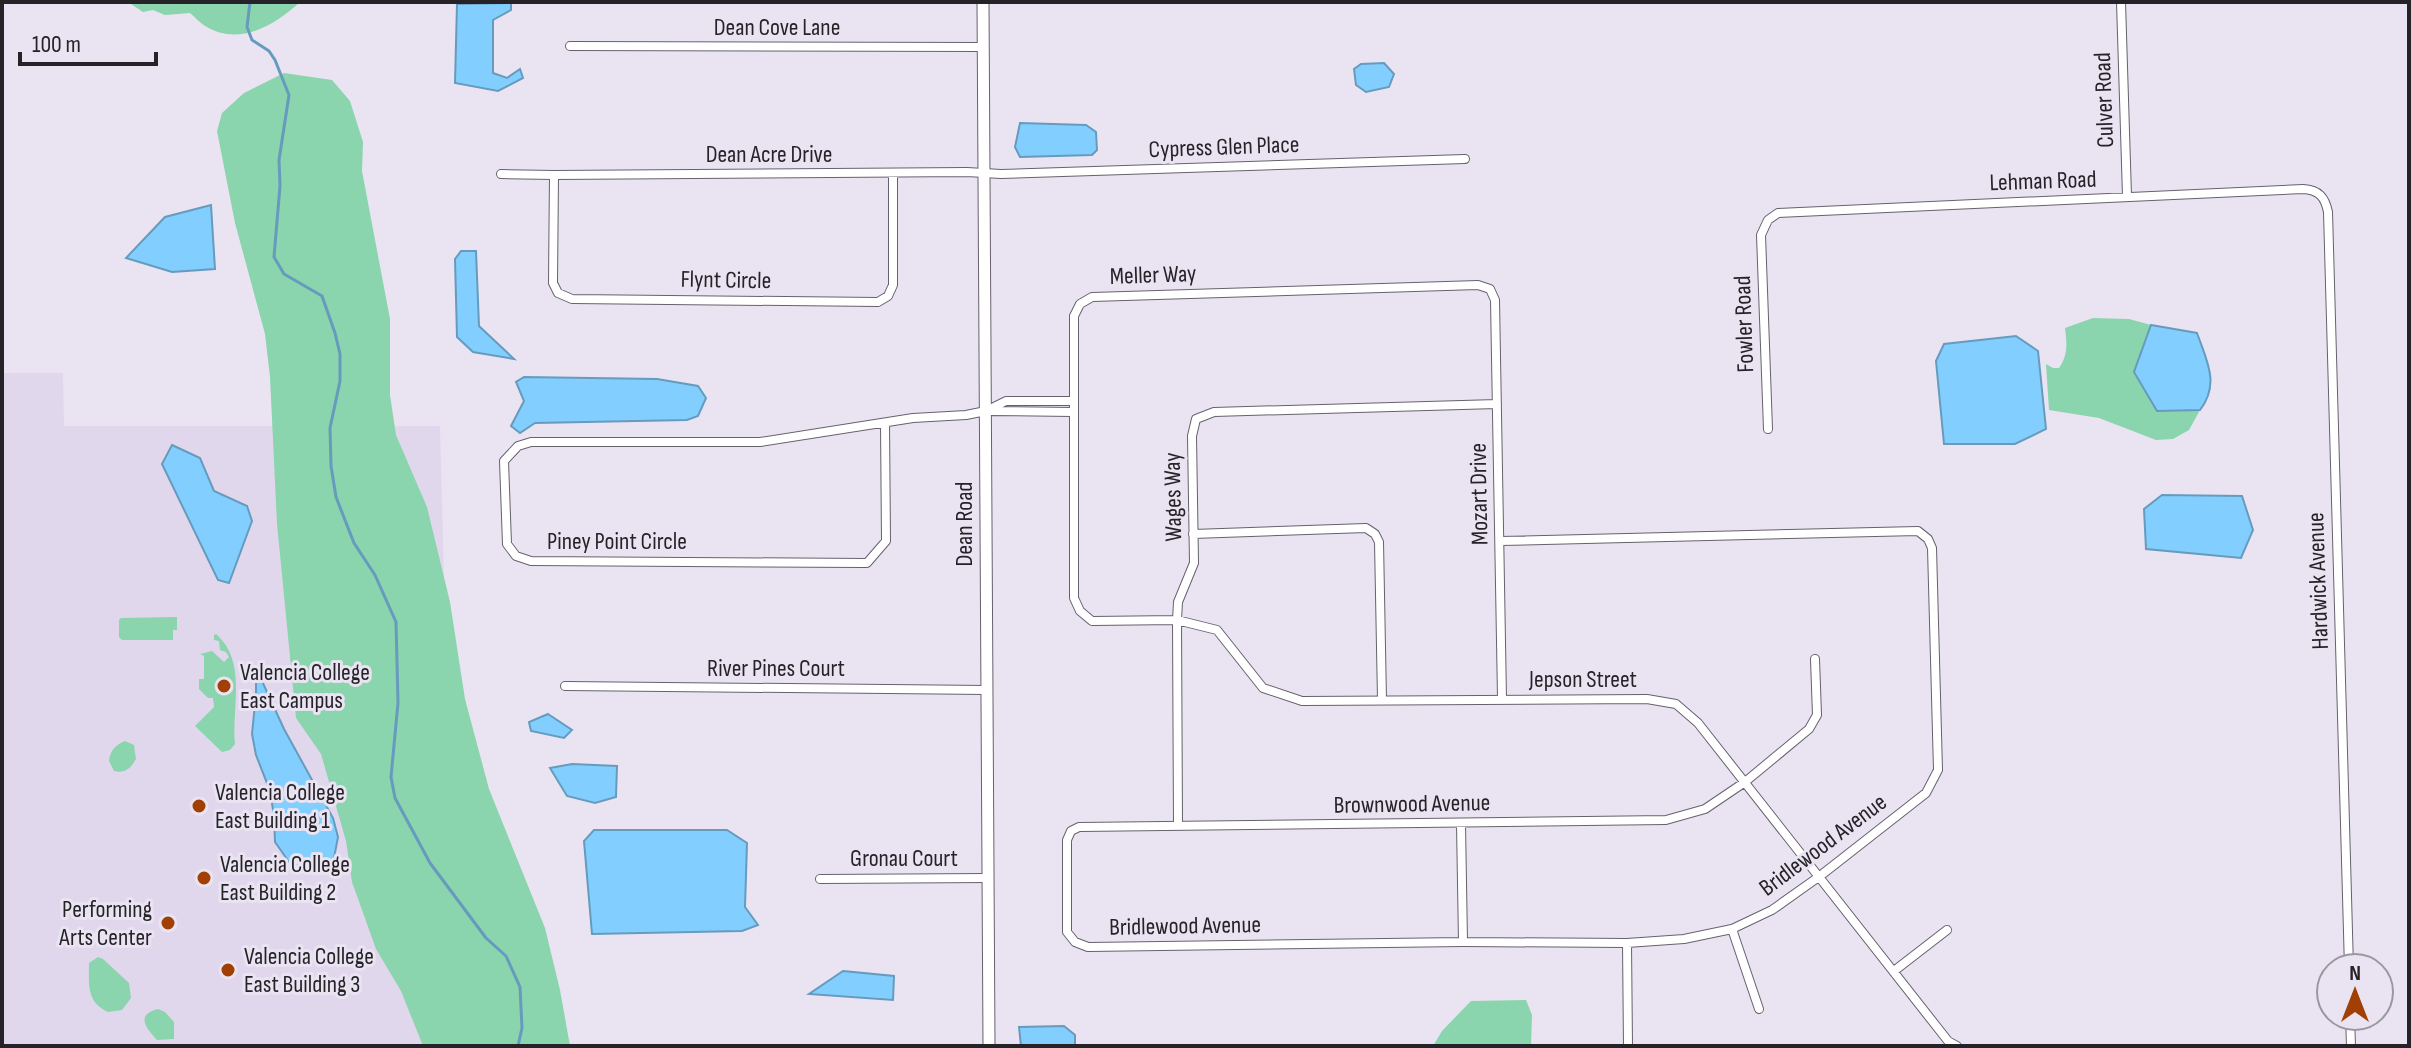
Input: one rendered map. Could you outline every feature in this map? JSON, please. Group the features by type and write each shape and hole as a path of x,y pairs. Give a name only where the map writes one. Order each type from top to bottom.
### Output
{"main road":[{"name":"Dean Road","path":"983,2 989,1046"}],"street":[{"name":"Culver Road","path":"2121,2 2127,196"},
{"name":"Dean Cove Lane","path":"570,46 984,47"},
{"name":"Cypress Glen Place","path":"984,173 1465,159"},
{"name":"Dean Acre Drive","path":"501,174 984,173"},
{"name":"Flynt Circle","path":"554,175 553,283 558,293 572,299 878,302 888,296 893,285 893,174"},
{"name":"Lehman Road","path":"1768,220 1778,213 1789,211 2303,189 2313,189 2321,194"},
{"name":"Hardwick Avenue","path":"2321,194 2326,202 2328,227 2349,952"},
{"name":"Fowler Road","path":"1768,220 1761,235 1761,246 1768,429"},
{"name":"Meller Way","path":"1080,611 1074,598 1073,401 1074,316 1080,304 1092,297 1478,285 1490,289"},
{"name":"Mozart Drive","path":"1490,289 1495,300 1502,698"},
{"path":"986,411 1006,401 1073,401"},
{"name":"Wages Way","path":"1178,825 1177,620 1178,602 1194,563 1192,436 1196,419 1214,412 1497,404"},
{"path":"986,411 1073,412"},
{"name":"Piney Point Circle","path":"885,423 886,541 867,563 531,561 516,556 507,544 504,461 518,446 531,442 760,442 924,417 986,411"},
{"path":"1193,534 1366,528 1375,534 1379,542 1382,700"},
{"name":"Bridlewood Avenue","path":"1071,831 1067,840 1067,932 1075,942 1088,947 1627,943 1684,939 1732,929 1772,910 1926,793 1938,770 1932,548 1928,539 1918,531 1500,541"},
{"name":"Jepson Street","path":"1080,611 1092,621 1177,620 1217,630 1263,688 1302,701 1647,699 1676,704 1698,723 1948,1041 1957,1046"},
{"name":"Brownwood Avenue","path":"1071,831 1079,827 1178,825 1666,820 1705,809 1745,782 1809,729 1817,715 1815,659"},
{"name":"River Pines Court","path":"565,686 987,690"},
{"path":"1461,824 1463,942"},
{"name":"Gronau Court","path":"820,879 988,878"},
{"path":"1732,929 1759,1009"},
{"path":"1894,971 1947,930"},
{"path":"1627,943 1628,1046"}],"shaded area":[{"name":"Valencia College East Campus","path":"2,373 63,373 64,426 440,426 456,1046 2,1046"}],"green space":[{"path":"128,2 300,2 268,25 243,34 231,34 205,26 190,13 165,15 153,10 143,12"},
{"path":"284,73 332,80 350,101 363,142 362,171 390,319 390,395 396,435 427,507 450,602 465,699 489,789 545,928 570,1046 423,1046 401,991 376,949 352,882 346,841 321,754 296,718 277,524 265,334 235,223 217,131 222,113 244,93"},
{"path":"2093,318 2129,319 2151,325 2134,372 2157,411 2200,410 2189,430 2173,439 2156,440 2099,418 2049,410 2046,364 2059,368 2062,363 2066,349 2065,328"},
{"path":"177,617 173,640 122,640 119,637 121,618"},
{"path":"216,634 232,658 236,686 235,744 230,750 222,752 195,726 214,707 213,698 208,698 199,689 199,679 204,679 204,656 200,654 212,651 224,662 229,657 220,650 219,641 214,640"},
{"path":"125,741 134,745 136,759 127,770 114,771 109,761 111,754 116,746"},
{"path":"98,957 129,983 131,998 122,1010 108,1012 92,998 89,963"},
{"path":"1526,1000 1532,1015 1531,1046 1433,1046 1442,1031 1471,1001"},
{"path":"158,1009 174,1022 174,1039 157,1040 146,1026 147,1015"}],"water":[{"path":"511,3 511,10 493,20 493,73 507,78 520,69 523,78 498,91 455,83 457,4"},
{"path":"1384,63 1394,74 1389,87 1366,92 1356,85 1354,69 1361,64"},
{"path":"1020,123 1086,125 1096,132 1097,150 1092,155 1020,157 1015,147"},
{"path":"211,205 215,269 172,272 126,258 165,217"},
{"path":"461,251 476,251 479,326 514,359 473,352 457,337 455,259"},
{"path":"2151,325 2197,333 2210,372 2209,391 2200,410 2157,411 2134,372"},
{"path":"2016,336 2038,351 2046,429 2015,444 1944,444 1936,361 1944,344"},
{"path":"524,377 657,379 698,386 706,398 698,416 687,420 535,423 520,433 511,426 524,401 516,382"},
{"path":"172,445 200,458 214,491 247,506 252,521 229,583 218,580 162,464"},
{"path":"2162,495 2242,496 2253,530 2241,558 2146,549 2144,509"},
{"path":"256,668 284,729 333,818 338,837 334,858 324,866 311,870 289,862 275,842 270,791 256,755 252,734"},
{"path":"548,714 572,730 564,738 531,731 529,722"},
{"path":"572,764 617,766 616,797 595,803 567,796 550,768"},
{"path":"594,830 727,830 747,843 745,907 758,925 742,931 592,934 584,841"},
{"path":"843,971 894,976 893,1000 809,994"},
{"path":"1064,1026 1075,1035 1075,1046 1021,1046 1019,1027"}],"waterway":[{"path":"250,2 247,27 252,40 269,51 289,95 279,160 274,257 284,274 322,296 335,333 340,354 340,381 330,428 336,497 354,543 375,575 396,622 398,703 391,777 395,798 430,863 486,938 506,956 520,987 522,1028 518,1046"}],"place":[{"name":"Valencia College East Campus","path":"224,686"},
{"name":"Valencia College East Building 1","path":"199,806"},
{"name":"Valencia College East Building 2","path":"204,878"},
{"name":"Performing Arts Center","path":"168,923"},
{"name":"Valencia College East Building 3","path":"228,970"}]}
